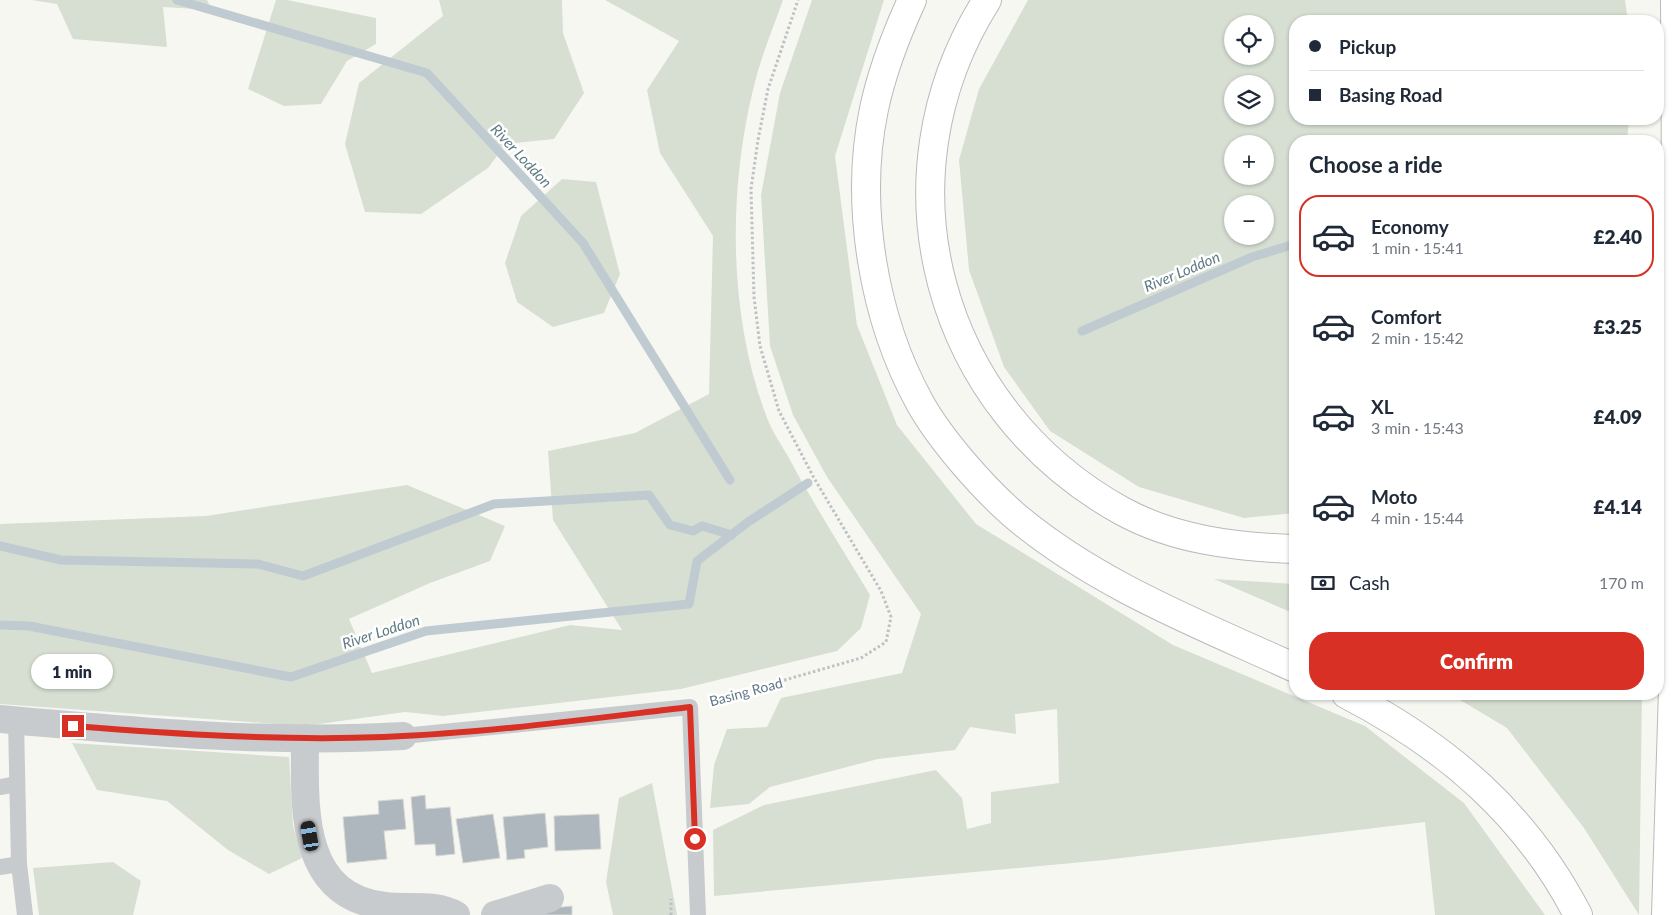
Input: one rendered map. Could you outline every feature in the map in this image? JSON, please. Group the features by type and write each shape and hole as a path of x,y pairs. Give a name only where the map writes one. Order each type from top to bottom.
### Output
{"highway":[{"path":"912,0 890,53 874,111 867,158 868,223 873,269 884,313 905,372 920,404 990,492 1014,515 1053,544 1140,596 1289,665"},
{"path":"987,0 956,57 944,95 932,163 931,192 934,240 944,293 962,341 979,373 995,400 1049,458 1085,487 1123,511 1164,529 1212,542 1257,548 1289,549"},
{"path":"1666,915 1676,453 1675,0"},
{"path":"1664,120 1676,57"},
{"path":"1356,700 1428,742 1494,797 1522,828 1549,863 1578,915"}],"street":[{"path":"8,720 168,734 305,738 403,736"},
{"path":"305,738 305,804 313,852 330,880 353,897 384,906 415,906 448,910 456,915"},
{"path":"495,915 550,898"}],"lane":[{"path":"403,736 690,707 698,915"},
{"path":"8,720 17,784 19,864 25,915"},
{"path":"0,787 17,784"},
{"path":"0,867 19,864"}],"path":[{"name":"Basing Road","path":"690,707 861,658 886,642 891,617 882,591 814,478 779,411 760,346 754,297 751,189 768,89 798,0"}],"shaded area":[{"path":"32,0 207,0 212,10 163,7 167,47 73,39 57,4"},
{"path":"276,0 287,0 376,18 376,44 347,61 321,104 284,106 248,89"},
{"path":"439,0 562,0 563,33 584,93 554,139 506,144 488,168 421,214 365,212 345,144 359,83 443,16"},
{"path":"605,0 783,0 754,86 745,126 740,167 736,209 736,252 744,336 754,376 773,432 870,595 861,628 837,651 681,689 443,716 405,712 305,726 0,704 0,524 206,516 407,485 505,526 490,561 430,583 349,619 372,673 570,625 622,630 553,520 548,451 635,433 709,394 713,236 660,153 647,90 679,41"},
{"path":"812,0 884,0 835,156 857,325 897,425 976,524 1173,645 1289,694 1289,700 1303,700 1365,726 1464,803 1545,915 1435,915 1425,822 1105,860 714,896 713,830 764,805 936,770 962,798 967,829 991,823 991,792 1059,783 1057,709 1015,714 1016,734 970,727 955,750 878,759 770,787 749,804 710,808 714,765 727,729 767,727 781,698 902,673 921,614 827,477 793,415 770,346 761,195 780,93"},
{"path":"1028,0 1625,0 1627,15 1289,15 1289,125 1628,125 1628,135 1289,135 1289,514 1244,518 1139,487 1050,431 1004,367 969,270 959,160 979,89"},
{"path":"562,179 596,182 620,274 604,313 553,327 517,302 505,263 521,216"},
{"path":"1214,579 1289,584 1289,611"},
{"path":"1460,700 1642,700 1639,915 1584,828 1507,728"},
{"path":"72,743 289,757 293,825 302,858 269,874 228,850 167,801 97,790"},
{"path":"652,783 677,915 613,915 606,882 619,798"},
{"path":"113,862 141,881 133,915 39,915 33,868"}],"building":[{"path":"425,795 426,809 450,807 455,854 436,856 435,844 415,845 411,797"},
{"path":"403,799 406,829 384,831 387,859 347,863 343,817 379,814 378,801"},
{"path":"545,813 548,847 524,850 525,858 507,860 503,817"},
{"path":"493,814 500,858 463,863 456,819"},
{"path":"599,814 601,849 555,851 554,816"},
{"path":"572,906 572,915 523,915 523,911"}],"waterway":[{"name":"River Loddon","path":"177,0 427,73 583,243 730,480"},
{"name":"River Loddon","path":"1082,331 1252,257 1289,246"},
{"name":"River Loddon","path":"0,625 29,626 291,677 426,631 689,604 697,561 748,522 808,483"},
{"name":"River Loddon","path":"0,546 61,560 258,564 303,576 494,504 649,495 670,525 693,531 702,526 732,535"}],"route":[{"path":"73,726 168,734 305,738 383,737 442,734 690,707 695,839"}]}
